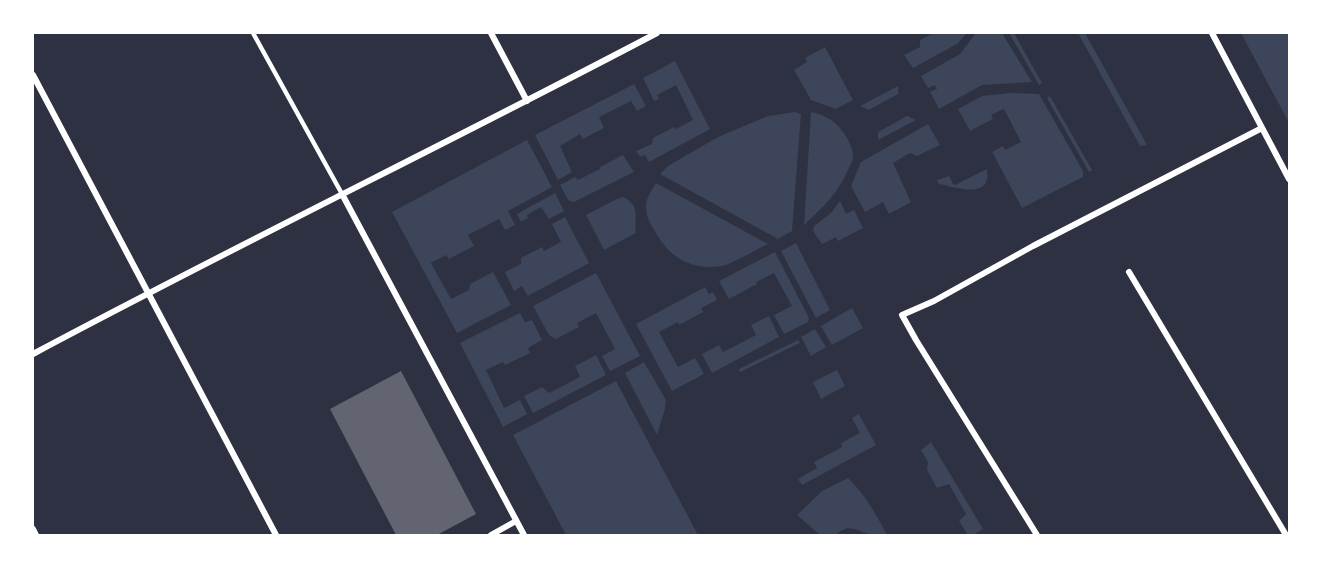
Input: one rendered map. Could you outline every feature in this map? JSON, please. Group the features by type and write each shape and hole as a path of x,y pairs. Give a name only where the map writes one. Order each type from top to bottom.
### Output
{"street":[{"path":"491,33 527,101"},
{"path":"33,354 149,292 657,33"},
{"path":"1212,33 1289,179"},
{"path":"33,75 276,535"},
{"path":"1037,535 902,315 934,301 1033,246 1262,128"},
{"path":"342,194 524,535"},
{"path":"1129,272 1286,535"},
{"path":"491,535 516,522"},
{"path":"33,529 36,535"}],"lane":[{"path":"253,33 342,194"}],"shaded area":[{"path":"933,33 967,33 957,44 913,68 904,55 920,47 920,40"},
{"path":"976,33 1002,33 1032,82 982,85 939,109 930,92 937,89 935,85 928,88 921,76 960,54"},
{"path":"1009,33 1014,33 1042,83 1039,85"},
{"path":"1078,33 1085,33 1147,145 1140,146"},
{"path":"1241,33 1289,33 1289,123"},
{"path":"825,47 853,100 836,109 811,100 794,70 807,62 805,58"},
{"path":"675,61 710,129 649,162 645,155 640,157 636,151 652,144 653,138 693,120 676,85 657,95 659,99 654,101 643,78"},
{"path":"634,84 646,106 637,111 631,101 599,117 604,128 583,139 580,134 560,146 572,172 558,180 535,135"},
{"path":"898,86 898,94 869,110 860,106"},
{"path":"1011,93 1039,94 1083,171 1083,177 1022,208 992,152 1003,146 1005,150 1021,142 1004,109 991,115 993,119 970,131 958,109 982,96"},
{"path":"1050,96 1092,170 1089,172 1047,98"},
{"path":"795,112 801,114 792,231 778,239 660,174 668,166 718,137 768,116"},
{"path":"811,112 826,117 838,126 849,142 853,157 844,179 834,194 804,225"},
{"path":"907,116 916,120 878,140 878,132"},
{"path":"928,124 940,145 917,156 910,153 893,163 911,202 889,214 883,202 865,212 851,186 861,162"},
{"path":"527,140 552,187 508,211 515,225 505,230 499,219 468,235 474,246 449,259 446,255 431,263 451,299 469,290 470,284 493,272 511,305 457,333 392,212"},
{"path":"623,155 634,172 574,202 568,200 560,185 575,177 578,180"},
{"path":"987,169 985,185 980,188 958,188 939,184 937,180 949,176 955,185"},
{"path":"656,183 768,244 722,266 700,266 682,260 666,248 647,217 647,201"},
{"path":"555,193 564,211 549,219 541,207 527,215 528,218 521,222 517,214"},
{"path":"623,197 629,200 636,212 636,233 604,250 586,215"},
{"path":"840,201 846,214 854,210 863,228 838,241 836,237 822,244 813,231 814,226 831,213"},
{"path":"565,217 589,263 528,296 522,286 514,291 505,272 521,264 521,258 542,247 544,251 561,242 552,224"},
{"path":"796,243 830,310 816,318 781,251"},
{"path":"775,252 809,318 808,322 784,334 774,315 792,306 774,273 729,299 719,281"},
{"path":"596,273 640,356 610,371 602,356 615,349 596,313 577,323 579,327 556,339 549,335 533,306"},
{"path":"705,287 709,294 713,292 717,300 701,308 703,312 679,325 678,322 659,332 678,367 695,358 704,374 672,391 636,324"},
{"path":"852,308 863,328 832,345 821,326"},
{"path":"520,313 525,322 532,320 542,340 528,348 530,353 505,365 503,362 486,370 504,408 520,400 527,414 503,427 460,343"},
{"path":"769,316 779,337 712,373 702,354 719,345 723,352 756,335 751,325"},
{"path":"815,329 826,347 811,356 801,337"},
{"path":"798,340 800,343 740,372 739,369"},
{"path":"596,355 606,375 533,413 524,396 542,387 549,393 580,377 575,366"},
{"path":"644,362 666,400 657,435 625,373"},
{"path":"837,370 845,386 821,399 813,382"},
{"path":"616,381 698,535 566,535 513,435"},
{"path":"859,414 876,445 802,485 798,479 817,468 814,462 842,447 841,443 860,433 852,418"},
{"path":"931,442 983,529 973,535 968,535 959,521 966,514 949,484 937,488 927,470 928,462 921,450"},
{"path":"848,478 865,498 887,535 872,535 850,528 836,535 820,535 797,515 822,491"}],"building":[{"path":"401,371 476,514 437,535 396,535 330,409"}]}
